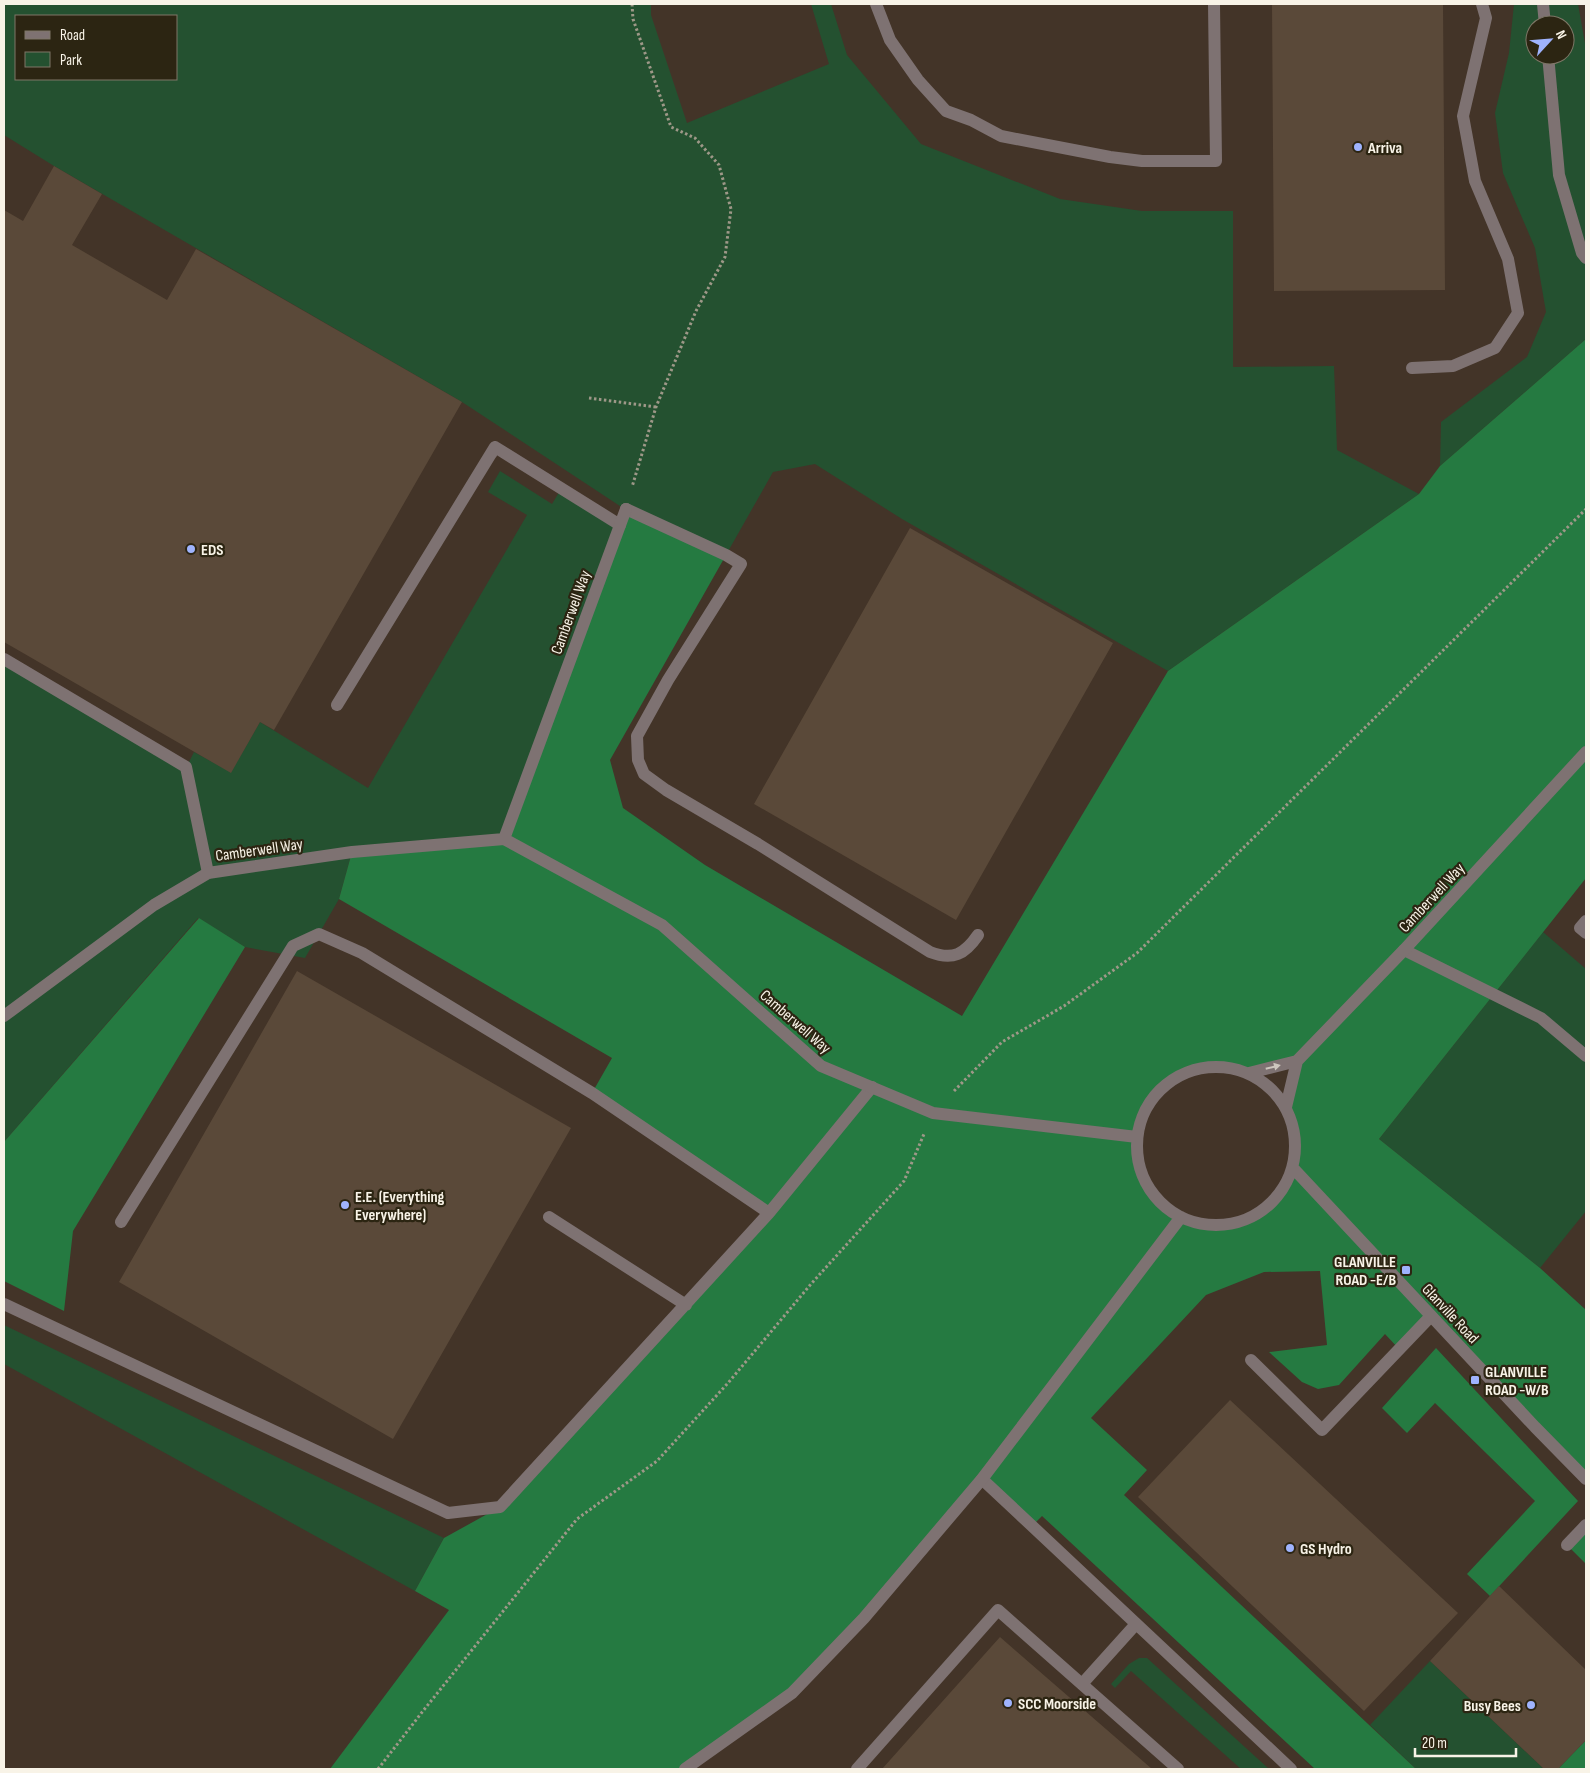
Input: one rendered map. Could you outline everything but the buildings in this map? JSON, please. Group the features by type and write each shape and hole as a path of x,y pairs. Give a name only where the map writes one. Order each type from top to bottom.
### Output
{"street":[{"path":"876,4 890,40 918,80 946,111 971,120 1001,136 1110,157 1142,161 1216,161 1214,4"},
{"path":"1412,368 1453,366 1495,348 1518,314 1508,259 1476,181 1463,116 1486,18 1482,4"},
{"path":"1549,65 1559,176 1582,253 1586,258"},
{"path":"474,484 494,447"},
{"path":"494,447 620,525"},
{"path":"337,705 494,447"},
{"path":"626,509 726,555 741,564 668,680 638,736 638,760 644,774 666,790 758,844 930,952 943,957 957,955 971,946 978,935"},
{"name":"Camberwell Way","path":"504,839 626,509"},
{"path":"4,658 186,767 208,873"},
{"name":"Camberwell Way","path":"1297,1061 1404,950 1586,752"},
{"name":"Camberwell Way","path":"4,1016 154,905 208,873 352,852 504,839 662,925 821,1066 933,1113 1137,1137"},
{"path":"1586,921 1580,928 1586,933"},
{"path":"121,1222 293,946 319,934 362,953 592,1093 769,1214"},
{"path":"1404,950 1541,1018 1586,1056"},
{"path":"1248,1074 1297,1061 1286,1107"},
{"path":"1222,1066 1248,1074 1272,1089 1286,1107 1295,1134 1293,1168 1280,1193 1261,1212 1236,1223 1217,1226 1181,1217 1159,1201 1145,1181 1137,1155 1137,1137 1145,1111 1152,1098 1172,1080 1194,1069 1222,1066"},
{"path":"4,1304 448,1513 500,1507 769,1214 872,1087"},
{"name":"Glanville Road","path":"1293,1168 1586,1480"},
{"path":"549,1217 686,1304"},
{"path":"685,1769 792,1693 864,1618 982,1479 1181,1217"},
{"path":"1251,1360 1322,1430 1431,1316"},
{"path":"982,1479 1291,1769"},
{"path":"1567,1545 1586,1525"},
{"path":"857,1769 998,1610 1178,1769"},
{"path":"1082,1684 1136,1624"}],"path":[{"path":"626,509 656,407 696,311 726,257 731,208 719,165 695,138 671,127 633,19 632,4"},
{"path":"589,398 656,407"}],"shaded area":[{"path":"4,4 1586,4 1586,1769 4,1769"}],"green space":[{"path":"4,4 651,4 651,15 687,123 829,64 811,4 831,4 847,55 921,144 1060,199 1142,211 1233,211 1233,367 1334,366 1337,450 1419,494 1168,671 902,519 815,464 773,472 726,555 626,510 462,402 54,166 4,135"},
{"path":"1514,4 1578,4 1586,49 1586,339 1440,466 1441,422 1527,357 1546,312 1535,248 1503,173 1495,113 1509,53"},
{"path":"1586,339 1586,878 1379,1139 1540,1268 1586,1310 1586,1479 1431,1316 1399,1349 1385,1334 1339,1385 1318,1389 1302,1382 1269,1352 1327,1345 1320,1271 1264,1272 1206,1295 1091,1418 1147,1470 1124,1495 1416,1769 1315,1769 1042,1516 1032,1526 982,1479 792,1693 685,1769 330,1769 449,1610 415,1591 444,1538 500,1507 769,1214 592,1093 612,1058 339,899 352,852 504,839 626,510 726,555 610,760 623,808 705,865 962,1016 1168,671 1419,494 1440,466","holes":["1297,1062 1286,1107 1295,1134 1293,1168 1280,1193 1261,1212 1236,1223 1217,1226 1181,1217 1159,1201 1145,1181 1137,1155 1139,1132 1145,1111 1152,1098 1172,1080 1194,1069 1222,1066 1249,1073"]},
{"path":"500,471 552,504 561,489 620,525 504,839 352,852 339,899 305,958 245,947 198,918 4,1142 4,659 187,766 194,752 231,772 260,722 368,788 527,515 488,492"},
{"path":"199,918 245,947 73,1231 64,1311 4,1281 4,1142"},
{"path":"1543,932 1586,969 1586,1211 1540,1268 1379,1139"},
{"path":"4,1325 444,1538 415,1591 4,1364"},
{"path":"1436,1348 1578,1501 1490,1596 1467,1574 1535,1501 1435,1403 1407,1433 1382,1408"},
{"path":"1586,1525 1586,1564 1567,1545"},
{"path":"1139,1658 1147,1658 1269,1769 1241,1769 1131,1671 1115,1688 1111,1684 1129,1664"},
{"path":"1430,1661 1544,1769 1416,1769 1370,1725"},
{"path":"1586,1740 1586,1769 1558,1769"}],"place":[{"name":"Arriva","path":"1358,147"},
{"name":"EDS","path":"191,549"},
{"name":"E.E. (Everything Everywhere)","path":"345,1205"},
{"name":"GLANVILLE ROAD -E/B","path":"1406,1270"},
{"name":"GLANVILLE ROAD -W/B","path":"1475,1380"},
{"name":"GS Hydro","path":"1290,1548"},
{"name":"SCC Moorside","path":"1008,1703"},
{"name":"Busy Bees","path":"1531,1705"}]}
